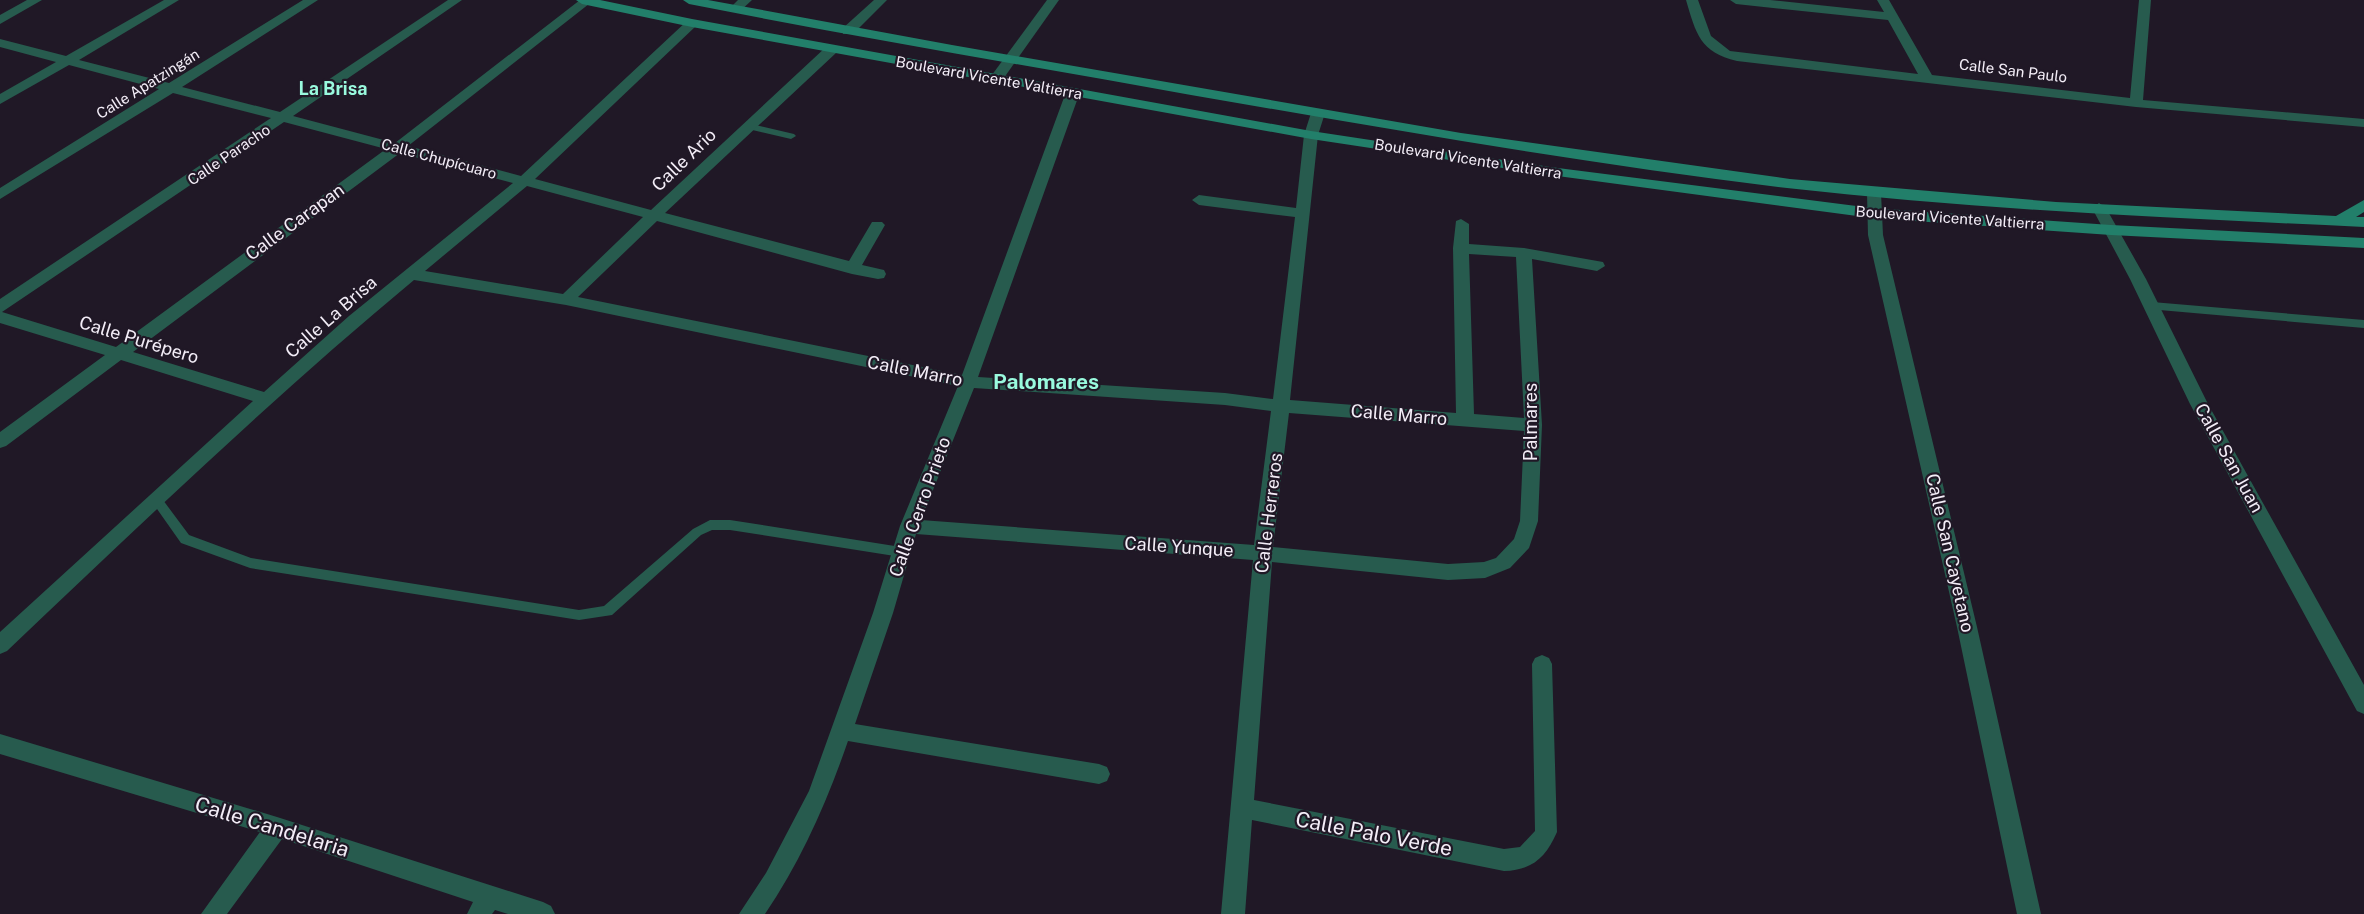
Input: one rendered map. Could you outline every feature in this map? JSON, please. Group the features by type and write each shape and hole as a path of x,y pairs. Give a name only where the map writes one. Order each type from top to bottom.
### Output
{"main road":[{"name":"Boulevard Vicente Valtierra","path":"586,0 831,50 1311,135 1550,171 1872,213 2111,230 2364,243"},
{"name":"Boulevard Vicente Valtierra","path":"689,0 848,31 1318,113 1634,163 1874,193 2364,222"},
{"path":"2339,221 2364,205"}],"street":[{"path":"0,20 36,0"},
{"path":"0,100 173,0"},
{"name":"Calle Apatzingán","path":"0,194 312,0"},
{"name":"Calle Paracho","path":"0,307 456,0"},
{"name":"Calle Carapan","path":"0,441 398,148 586,0"},
{"path":"735,9 746,0"},
{"path":"848,31 881,0"},
{"path":"996,79 1053,0"},
{"name":"Calle San Paulo","path":"1692,0 1704,40 1721,53 2136,103 2364,123"},
{"path":"1736,0 1893,17"},
{"path":"1883,0 1927,78"},
{"path":"2136,103 2145,0"},
{"name":"Calle La Brisa","path":"0,645 156,499 355,320 524,181 692,23"},
{"name":"Calle Chupícuaro","path":"0,43 878,274"},
{"name":"Calle Ario","path":"566,300 747,126 831,50"},
{"name":"Calle Cerro Prieto","path":"752,914 774,880 819,794 843,731 909,526 968,382 1073,92"},
{"name":"Calle Herreros","path":"1233,914 1245,797 1250,705 1263,555 1304,214 1311,135 1318,113"},
{"name":"Calle San Cayetano","path":"1874,193 1872,213 1874,237 1887,282 1957,583 2029,914"},
{"path":"1198,200 1304,214"},
{"name":"Calle San Juan","path":"2099,208 2152,306 2199,404 2364,705"},
{"path":"1461,224 1464,421"},
{"path":"852,269 877,225"},
{"path":"1461,248 1524,253 1597,266"},
{"name":"Palmares","path":"1485,570 1503,563 1512,556 1526,534 1529,521 1533,425 1524,253"},
{"name":"Calle Marro","path":"412,274 566,300 968,382 1225,399 1282,406 1533,425"},
{"name":"Calle Purépero","path":"0,317 268,399"},
{"name":"Calle Yunque","path":"909,526 1448,572 1485,570"},
{"name":"Calle Palo Verde","path":"1245,797 1504,860 1517,860 1533,854 1546,832 1542,664"},
{"path":"843,731 1099,774"},
{"name":"Calle Candelaria","path":"0,744 277,827 484,906 543,914"},
{"path":"213,914 277,827"}],"lane":[{"path":"747,126 791,136"},
{"path":"2152,306 2364,324"},
{"path":"156,499 185,538 250,564 579,615 607,611 696,532 710,525 730,525 901,552"}],"district":[{"name":"La Brisa","path":"333,89"},
{"name":"Palomares","path":"1046,382"}]}
